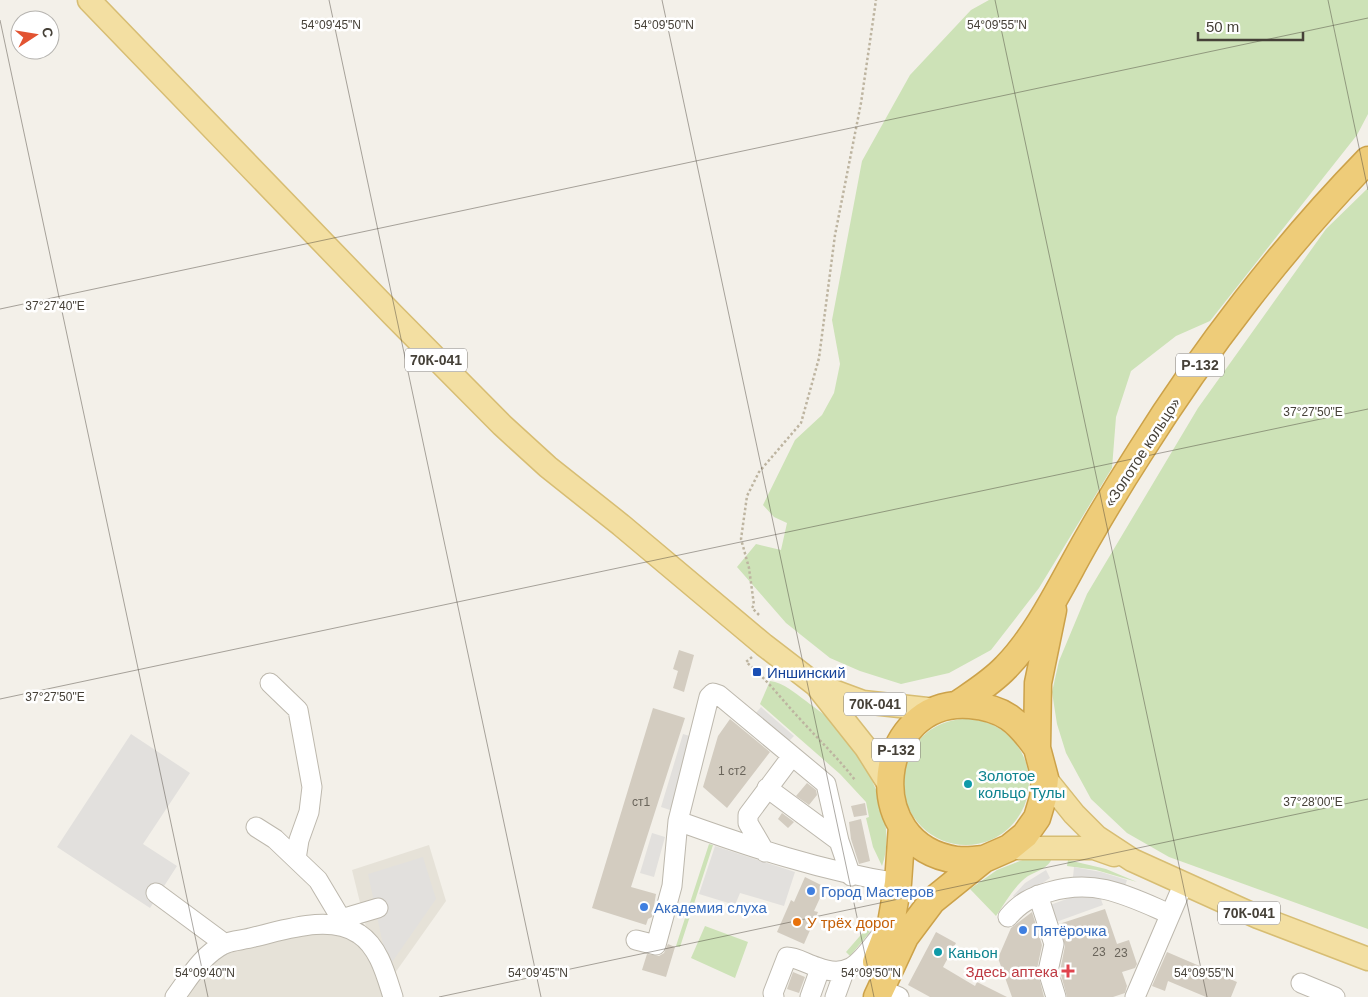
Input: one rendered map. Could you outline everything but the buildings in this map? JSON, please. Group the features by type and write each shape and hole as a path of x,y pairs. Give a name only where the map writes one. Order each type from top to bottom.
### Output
{"highway":[{"name":"«Золотое кольцо»","path":"1060,590 1049,625 1038,683 1037,748 1045,778 1043,798 1036,818 1025,835 1009,848 971,860 943,858 913,840 902,826 892,805 888,783 892,758 902,738 919,721 947,707 1006,667 1060,590 1089,536 1140,452 1186,384 1233,319 1345,184 1368,160"},
{"name":"«Золотое кольцо»","path":"947,707 989,707 1007,715 1023,728 1037,748"},
{"name":"«Золотое кольцо»","path":"880,995 890,923 898,883 902,826"},
{"name":"«Золотое кольцо»","path":"880,995 905,937 932,901 971,860"}],"main road":[{"name":"70К-041","path":"89,0 393,315 502,424 548,467 621,525 764,645 816,684 866,748 888,783"},
{"name":"70К-041","path":"816,684 863,702 947,707"},
{"name":"70К-041","path":"1045,778 1074,814 1096,837 1132,860 1183,885 1368,960"},
{"name":"70К-041","path":"1009,848 1094,848 1132,860"}],"lane":[{"path":"270,683 298,710 312,787 309,812 299,840 296,859"},
{"path":"636,940 656,945 672,886 678,821 709,697 712,694 719,695 826,784 839,842 851,876"},
{"path":"765,852 748,819 767,788 792,756"},
{"path":"767,788 839,842"},
{"path":"678,821 765,852 851,876 898,883"},
{"path":"256,827 275,839 318,880 344,923 360,934 373,949 383,967 393,997"},
{"path":"1135,997 1183,885"},
{"path":"1008,918 1021,903 1038,895 1067,887 1098,887 1117,892 1170,914"},
{"path":"156,893 225,944"},
{"path":"1038,895 1054,944 1048,971 1056,997"},
{"path":"175,997 203,960 225,944 300,927 344,923 378,908"},
{"path":"774,997 773,993 788,957 820,969 844,972 855,966 890,923"},
{"path":"810,997 820,969"},
{"path":"835,997 844,972"},
{"path":"1301,984 1335,997"}],"path":[{"path":"764,620 752,608 754,605 749,568 741,539 747,496 759,472 801,423 819,358 835,235 861,103 876,0"},
{"path":"764,645 746,662 767,679 801,721 830,748 855,780"}],"shaded area":[{"path":"761,707 794,736 788,742 756,713"},
{"path":"131,734 190,773 143,844 177,866 150,908 57,847"},
{"path":"683,734 696,738 673,811 661,807"},
{"path":"652,833 665,837 654,877 640,873"},
{"path":"429,845 446,901 390,980 387,997 188,997 209,964 220,953 311,931 342,933 366,927 352,870"},
{"path":"715,846 795,872 784,906 740,893 735,905 699,894"},
{"path":"423,857 436,899 388,968 368,874"},
{"path":"1074,867 1101,872 1127,880 1124,889 1094,880 1073,877"},
{"path":"1046,870 1050,878 1019,902 1013,896 1025,883"},
{"path":"1097,888 1103,905 1056,922 1050,905"}],"green space":[{"path":"989,0 1368,0 1368,114 1357,135 1210,321 1176,336 1131,371 1116,417 1112,468 1039,588 991,650 949,673 901,684 860,671 830,658 786,623 737,567 756,544 781,550 787,523 774,517 763,505 795,440 822,415 834,393 840,364 832,320 862,161 910,75 971,10"},
{"path":"1368,188 1368,929 1169,857 1127,833 1091,799 1066,753 1057,724 1052,692 1059,661 1087,594 1198,408 1326,229"},
{"path":"770,681 789,689 824,714 857,753 876,789 882,809 886,828 886,847 882,866 873,847 866,818 869,817 866,802 840,774 760,704"},
{"path":"966,719 990,724 1010,738 1024,758 1029,782 1024,806 1010,826 990,840 966,845 942,840 922,826 908,806 903,782 908,758 922,738 942,724"},
{"path":"709,844 713,845 680,947 676,946"},
{"path":"1030,857 1052,858 1045,867 1018,884 996,916 970,889 997,870"},
{"path":"1068,860 1106,869 1137,882 1096,870 1067,866"},
{"path":"705,926 748,942 735,978 691,958"},
{"path":"866,929 870,932 850,956 846,952"}],"place":[{"name":"Иншинский","path":"757,672"},
{"name":"Золотое кольцо Тулы","path":"968,784"},
{"name":"Город Мастеров","path":"811,891"},
{"name":"Академия слуха","path":"644,907"},
{"name":"У трёх дорог","path":"797,922"},
{"name":"Пятёрочка","path":"1023,930"},
{"name":"Каньон","path":"938,952"},
{"name":"Здесь аптека","path":"1068,971"}]}
